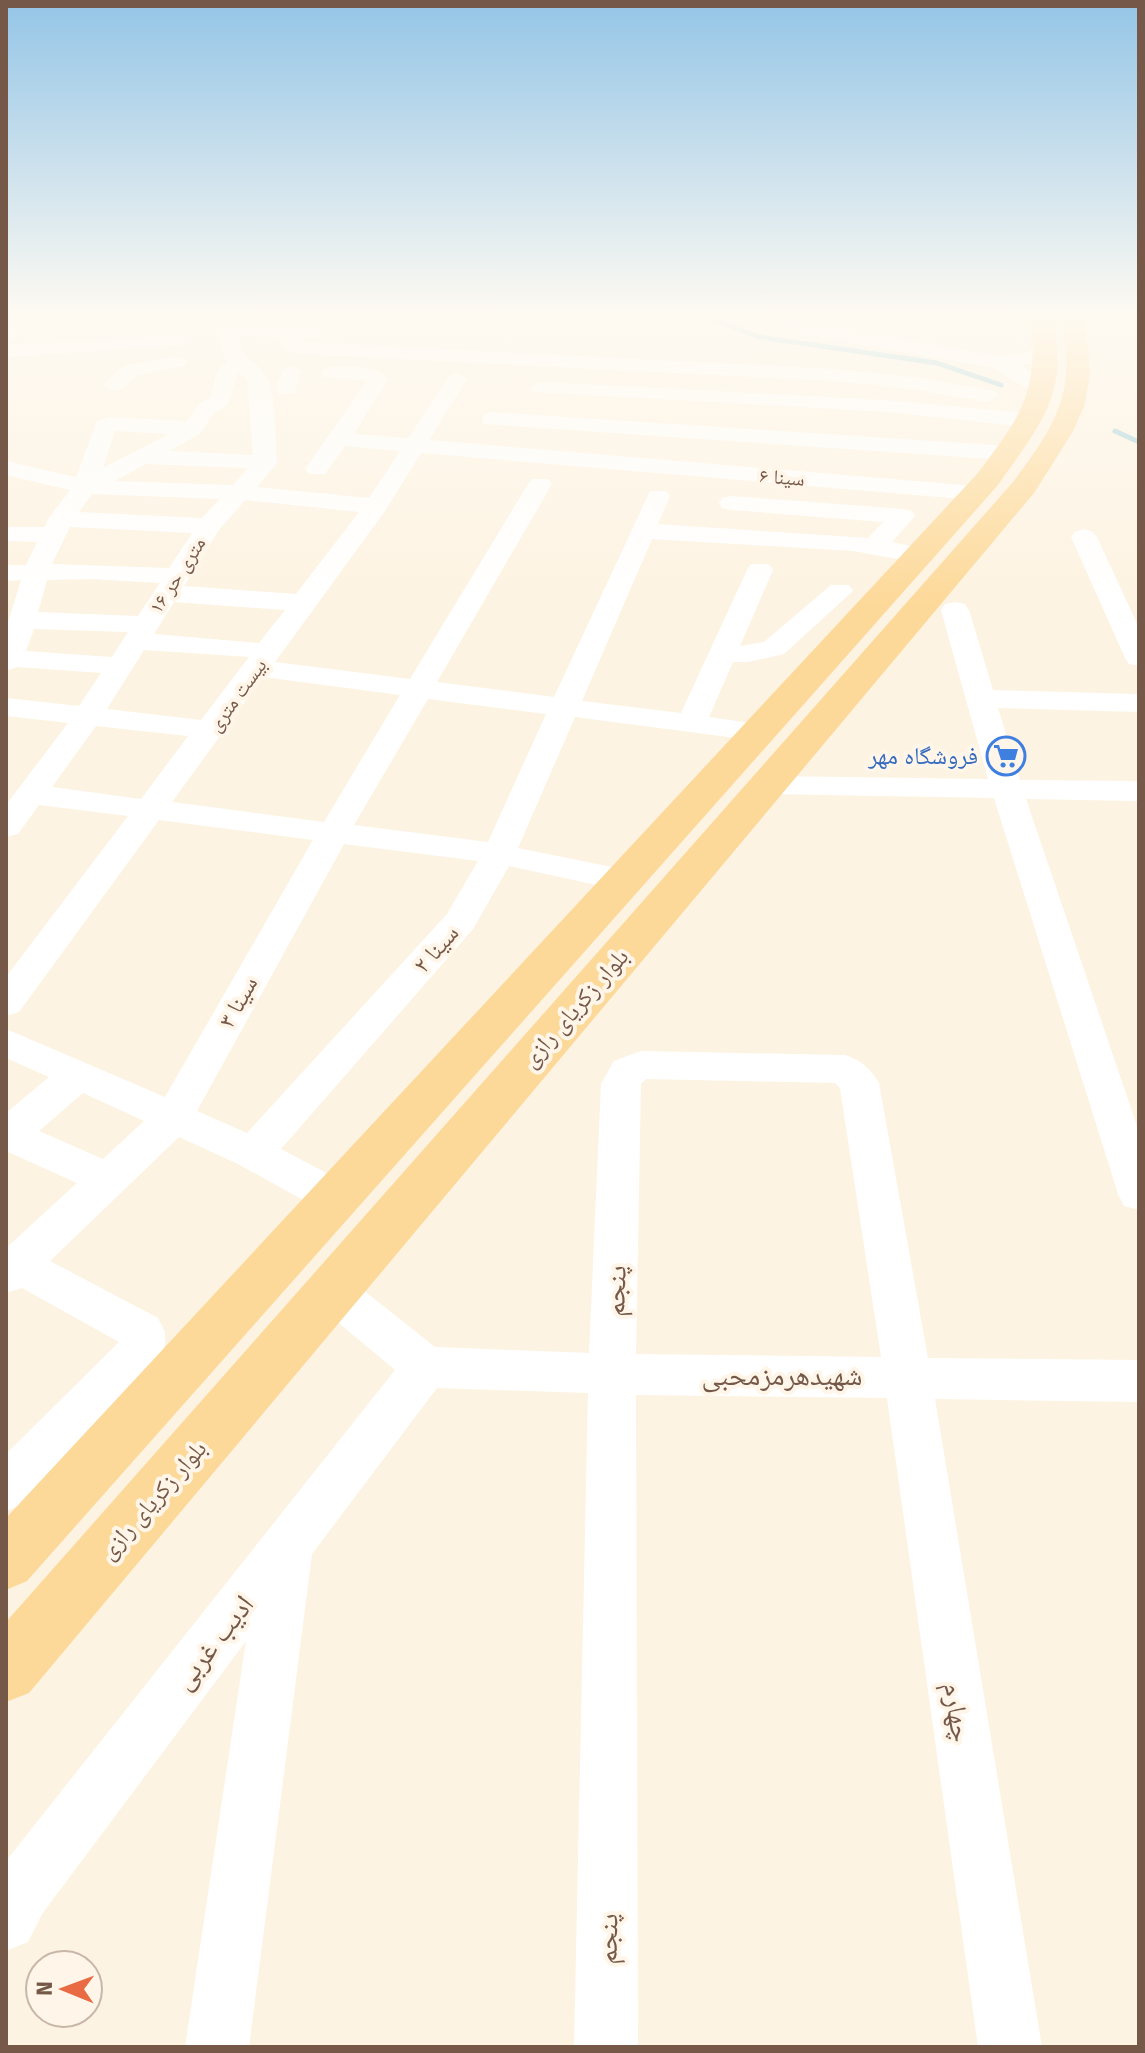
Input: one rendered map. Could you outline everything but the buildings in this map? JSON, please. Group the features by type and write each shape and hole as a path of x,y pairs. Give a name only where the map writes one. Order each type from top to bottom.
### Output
{"main road":[{"path":"1025,421 1029,412"},
{"name":"بلوار زکریای رازی","path":"6,1670 1024,487 1052,445 1069,412"},
{"name":"بلوار زکریای رازی","path":"6,1561 115,1408 336,1198 975,493 1025,421"},
{"path":"725,771 768,785"}],"street":[{"path":"85,487 193,428 204,412"},
{"path":"144,457 265,462 262,412"},
{"path":"317,469 356,412"},
{"name":"بیست متری","path":"6,1003 212,730 253,659 303,603 442,412"},
{"path":"940,412 1025,421"},
{"path":"1025,421 1026,412"},
{"path":"492,419 1025,421"},
{"path":"120,666 8,654 24,620 49,544 85,487 105,426 116,423 193,428"},
{"name":"سینا ۶","path":"339,439 975,493"},
{"name":"۱۶ متری حر","path":"6,827 88,716 209,526 265,462"},
{"path":"11,466 85,487 239,492 376,506"},
{"name":"سینا ۳","path":"12,1269 173,1118 334,832 540,484"},
{"name":"سینا ۲","path":"253,1153 461,921 499,854 658,496"},
{"path":"731,503 903,516 873,547"},
{"path":"6,573 49,544 209,526"},
{"path":"644,531 873,547 920,555"},
{"path":"6,534 49,544 92,571 176,575 303,603"},
{"path":"1084,537 1139,658"},
{"path":"691,723 760,570"},
{"path":"722,654 748,654 774,648 840,591"},
{"path":"955,610 1006,787 1139,1194"},
{"path":"24,620 140,633 253,659 420,689 759,732"},
{"path":"981,699 1139,703"},
{"path":"6,707 212,730"},
{"path":"768,785 1139,791"},
{"path":"30,794 499,854 624,880"},
{"path":"6,1042 253,1153 336,1198"},
{"name":"پنجم","path":"606,2047 612,1374 621,1084 628,1071 641,1065 845,1069 852,1075 859,1083 908,1376"},
{"path":"79,1074 7,1135 106,1178"},
{"path":"6,1488 115,1408 142,1345 142,1332 12,1269"},
{"path":"332,1291 425,1367"},
{"name":"شهیدهرمزمحبی","path":"425,1367 612,1374 1139,1381"},
{"name":"ادیب غربی","path":"6,1920 20,1892 425,1367"},
{"name":"چهارم","path":"908,1376 1010,2047"},
{"path":"217,2047 287,1546"}],"waterway":[{"path":"1115,431 1139,442"}],"place":[{"name":"فروشگاه مهر","path":"1006,756"}]}
